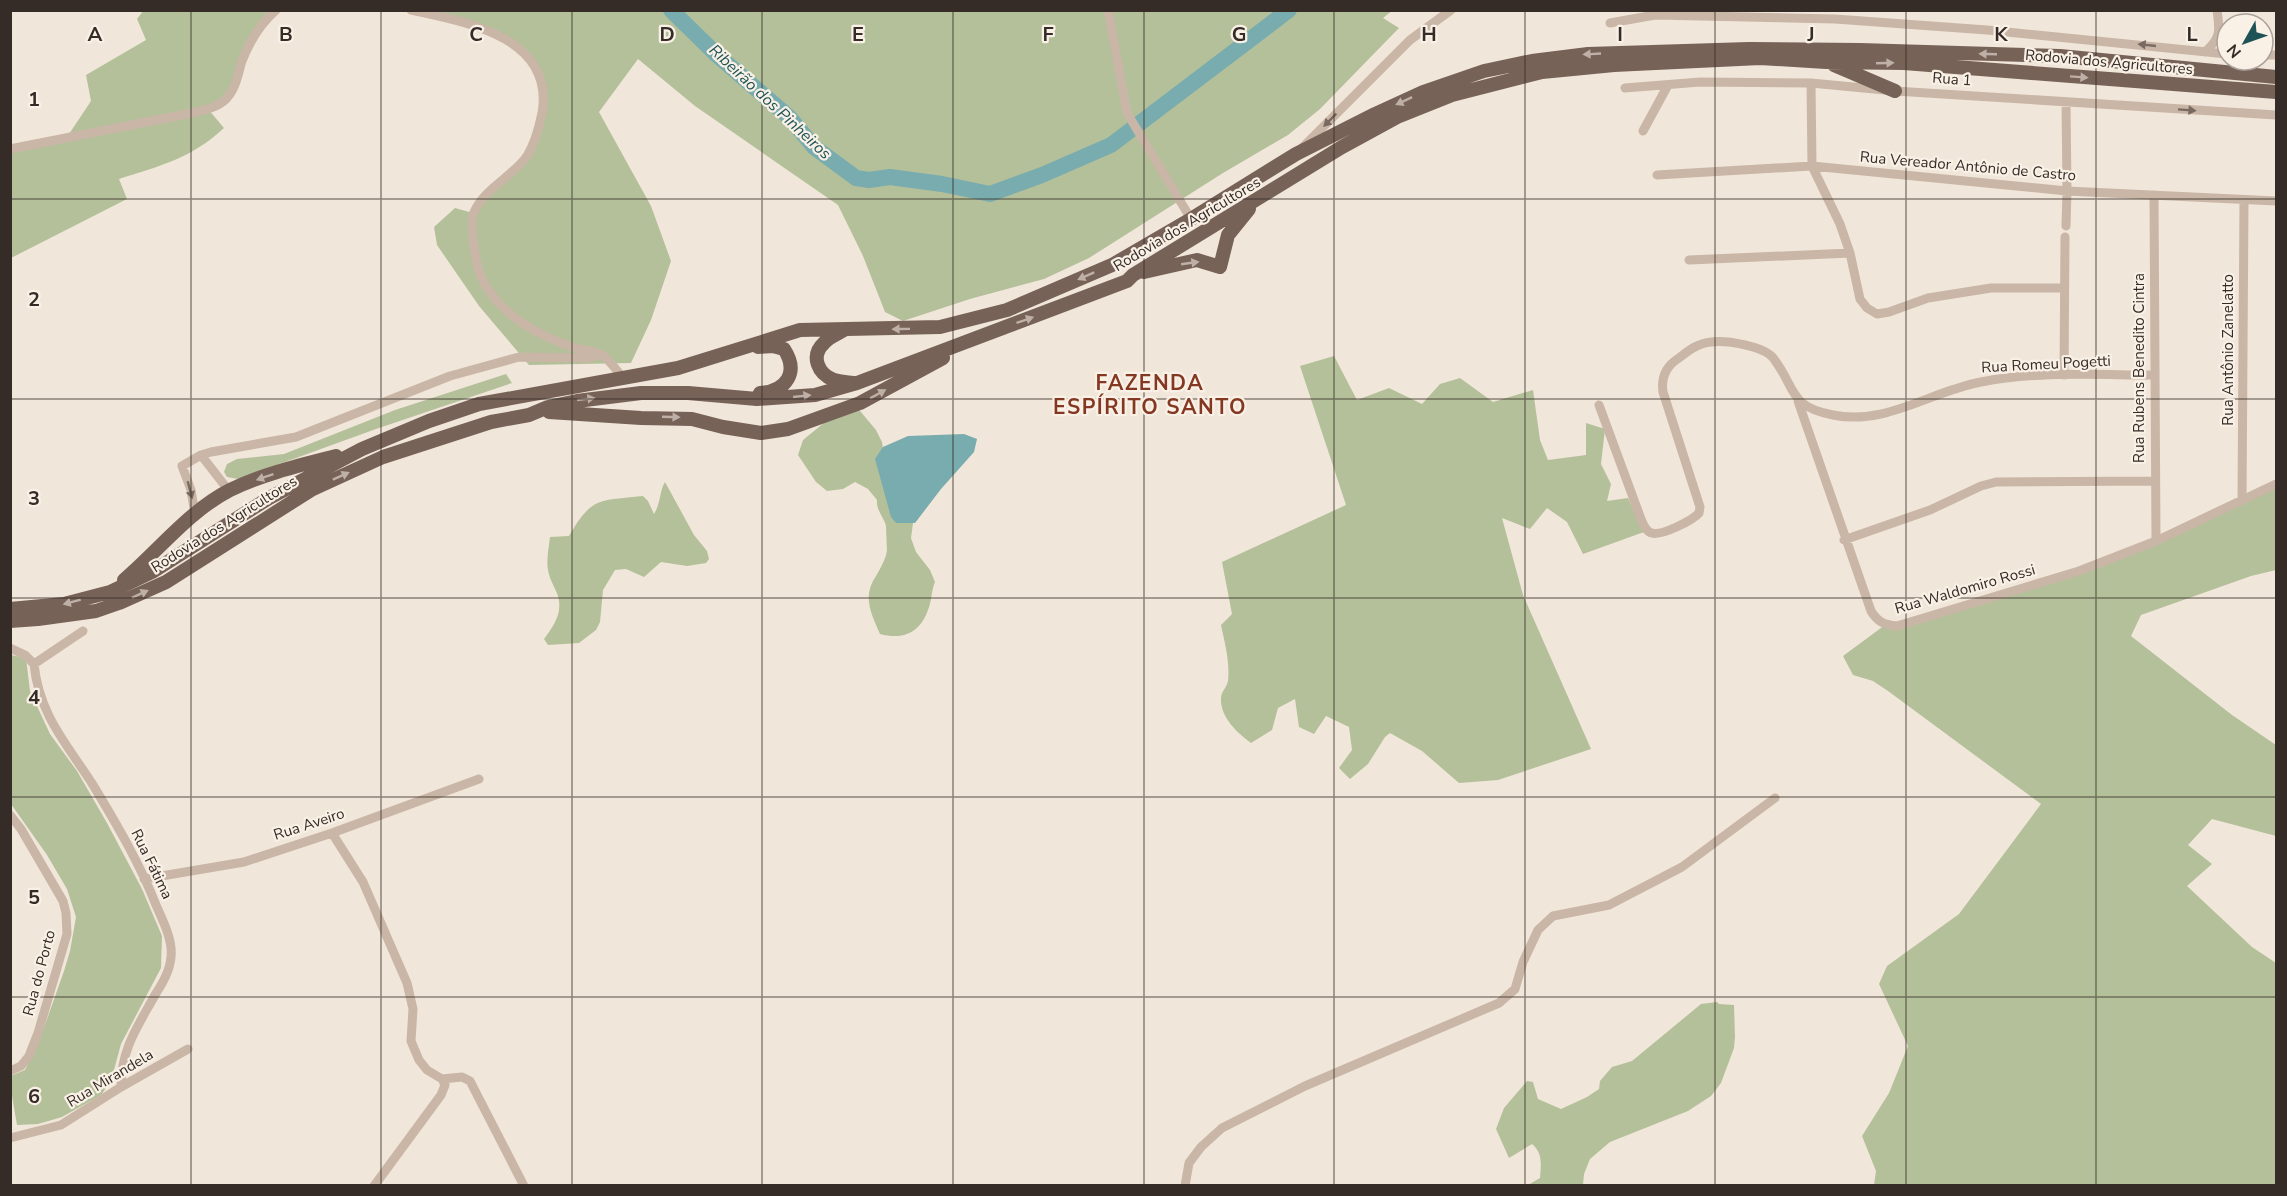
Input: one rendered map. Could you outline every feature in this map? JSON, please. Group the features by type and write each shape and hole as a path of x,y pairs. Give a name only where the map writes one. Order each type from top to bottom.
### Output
{"main road":[{"name":"Rodovia dos Agricultores","path":"10,609 64,604 110,592 152,572 269,498 362,449 429,421 479,404 678,368 800,330 940,327 1007,310 1112,265 1296,154 1423,92 1484,71 1532,61 1588,54 1749,49 1955,52 2074,57 2277,77"},
{"name":"Rodovia dos Agricultores","path":"10,621 38,620 96,611 119,603 166,582 311,490 383,457 457,432 529,415 548,407 641,393 688,393 757,399 802,396 857,384 1127,281 1133,275 1342,147 1397,117 1452,95 1488,84 1542,72 1614,65 1760,58 1904,63 2277,92"},
{"path":"1826,62 1895,91"},
{"path":"1133,275 1197,260 1220,267 1228,235 1256,201"},
{"path":"844,330 824,343 816,358 819,369 835,380 857,384"},
{"path":"529,415 554,412 641,418 670,417 692,419 761,433 788,429 860,404 996,331"},
{"path":"719,397 770,393 785,384 791,373 791,360 784,349 773,346 733,349"},
{"path":"110,592 195,514 228,491 305,464 362,449"}],"street":[{"path":"10,149 187,114 208,109 222,102 237,81 242,60 251,43 276,10"},
{"path":"411,10 479,27 499,35 525,53 536,69 543,84 543,104 534,143 519,166 487,194 473,213 476,262 489,292 505,310 528,327 575,348 603,355 623,378"},
{"path":"1108,10 1127,113 1191,219"},
{"path":"1296,154 1410,40 1451,10"},
{"path":"1610,23 1656,13 1838,15 2215,53"},
{"path":"2205,52 2215,44"},
{"name":"Rua 1","path":"1625,88 1700,82 1811,82 1895,91 2277,115"},
{"path":"1811,82 1812,166 1840,224 1851,253 1860,299 1867,309 1877,314 1889,312 1928,298 1991,288 2064,288"},
{"path":"1643,131 1668,85"},
{"path":"2066,102 2066,226"},
{"name":"Rua Vereador Antônio de Castro","path":"1657,175 1812,166 2067,191 2277,201"},
{"name":"Rua Rubens Benedito Cintra","path":"2154,195 2156,541"},
{"name":"Rua Antônio Zanelatto","path":"2242,501 2244,200"},
{"path":"2064,375 2065,237"},
{"path":"1689,260 1851,253"},
{"path":"1599,405 1641,519 1647,531 1653,534 1664,532 1698,515 1700,507 1662,392 1661,382 1665,372 1674,361 1695,346 1710,342 1726,342 1756,348 1774,357 1798,401"},
{"path":"195,514 191,490 182,466 201,455 238,446 296,437 450,376 519,357 588,358 603,355"},
{"name":"Rua Romeu Pogetti","path":"1798,401 1811,409 1829,414 1863,418 1905,408 1954,388 1983,381 2064,375 2154,375"},
{"name":"Rua Waldomiro Rossi","path":"1798,401 1870,611 1877,620 1885,625 1897,626 2079,571 2156,541 2277,484"},
{"path":"201,455 228,491"},
{"path":"1844,540 1930,510 1981,486 1996,482 2154,481"},
{"path":"10,648 25,655 34,664 83,631"},
{"name":"Rua Fátima","path":"34,664 40,698 50,720 106,806 144,879 168,935 171,957 165,978 127,1045 121,1070 121,1086"},
{"name":"Rua Aveiro","path":"144,879 244,862 332,833 479,779"},
{"path":"1185,1185 1190,1163 1201,1147 1222,1128 1305,1086 1499,1003 1515,989 1523,962 1538,930 1552,916 1609,905 1682,867 1775,798"},
{"name":"Rua do Porto","path":"10,815 21,829 60,894 66,913 67,934 38,1034 29,1056 21,1066 10,1071"},
{"path":"332,833 363,882 407,983 413,1009 411,1041 419,1060 427,1070 442,1079 445,1085 441,1095 374,1185"},
{"name":"Rua Mirandela","path":"10,1138 61,1125 121,1086 188,1049"},
{"path":"442,1079 462,1077 470,1081 524,1185"}],"green space":[{"path":"1393,10 1383,18 1399,28 1320,109 1288,135 1223,173 1089,258 1044,279 970,299 903,321 885,312 863,256 838,205 695,106 638,59 599,112 651,206 671,261 651,320 631,363 529,365 479,306 437,245 434,227 455,208 473,213 527,155 543,104 536,69 499,35 411,11"},
{"path":"143,11 276,11 263,24 226,99 208,109 224,128 188,154 119,179 127,199 11,258 11,149 67,137 91,101 86,75 146,40 137,19"},
{"path":"1334,356 1357,400 1389,388 1422,404 1440,384 1460,378 1493,402 1533,390 1540,440 1548,460 1586,455 1586,423 1605,429 1601,464 1611,484 1607,501 1628,498 1644,532 1583,554 1567,522 1547,508 1530,529 1502,518 1523,595 1591,749 1498,780 1459,783 1422,751 1390,733 1368,764 1350,779 1339,768 1352,750 1349,727 1326,716 1314,734 1299,727 1295,699 1278,708 1272,730 1251,743 1226,718 1221,698 1228,681 1228,667 1221,625 1232,614 1222,562 1346,505 1300,366"},
{"path":"506,374 512,383 238,479 227,477 224,472 227,464 237,459 284,454 395,410"},
{"path":"855,405 876,430 882,442 887,474 913,523 911,538 916,552 930,570 935,582 925,618 910,633 903,635 880,634 869,605 869,591 883,564 887,550 886,526 877,500 868,489 855,482 843,489 827,491 816,482 798,455 803,440 841,409"},
{"path":"665,482 694,535 707,551 709,559 706,563 687,566 661,562 644,577 626,569 615,570 603,590 600,622 596,630 579,643 548,645 544,639 556,619 559,608 558,596 547,566 550,537 569,536 591,507 606,500 643,496 654,514"},
{"path":"2276,484 2276,570 2251,576 2141,615 2131,636 2232,715 2276,745 2276,836 2212,819 2188,845 2212,864 2187,886 2252,947 2276,963 2276,1185 1874,1185 1876,1171 1862,1136 1889,1093 1908,1046 1879,984 1887,966 1959,914 2041,804 1888,691 1873,681 1853,675 1843,656 1885,625 2079,571"},
{"path":"11,655 26,658 30,691 50,734 77,771 107,823 142,889 162,936 161,968 121,1044 111,1081 101,1095 62,1117 38,1124 17,1125 10,1076 25,1070 40,1039 70,951 76,917 67,889 47,855 11,804"},
{"path":"1717,1002 1734,1005 1735,1037 1734,1048 1721,1083 1711,1096 1688,1111 1610,1142 1590,1159 1584,1174 1583,1185 1528,1185 1540,1178 1538,1151 1532,1144 1509,1158 1496,1129 1504,1108 1527,1081 1533,1082 1538,1099 1561,1109 1599,1089 1600,1081 1612,1067 1632,1061 1701,1004"}],"water":[{"path":"964,434 977,439 974,452 915,523 896,523 891,517 875,459 883,447 908,436"}],"waterway":[{"name":"Ribeirão dos Pinheiros","path":"671,10 717,55 790,118 814,147 856,178 869,180 890,177 942,184 990,194 1042,175 1111,145 1289,10"}],"district":[{"name":"FAZENDA ESPÍRITO SANTO","path":"1150,395"}]}
